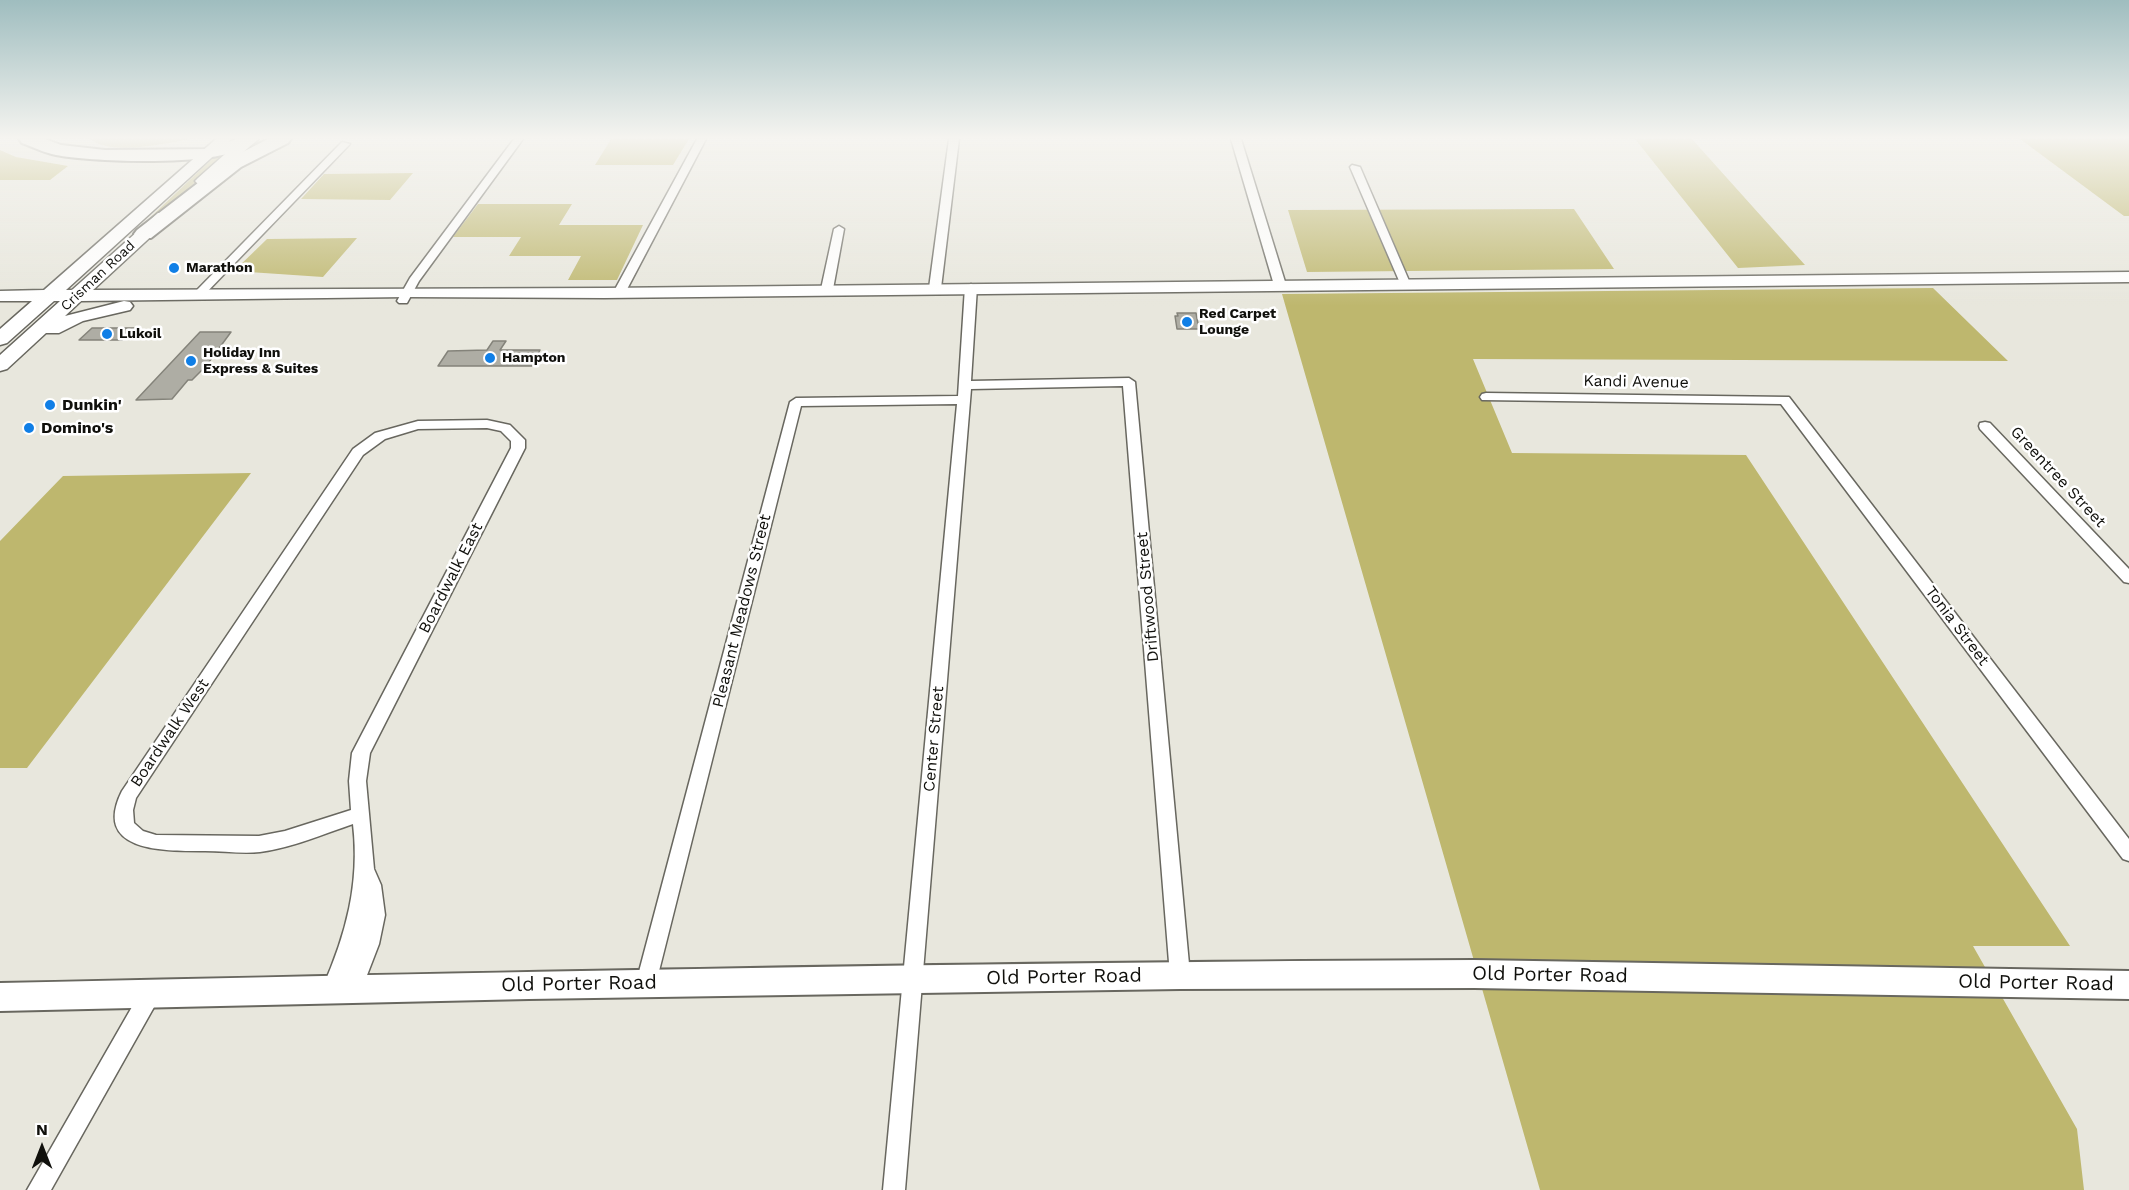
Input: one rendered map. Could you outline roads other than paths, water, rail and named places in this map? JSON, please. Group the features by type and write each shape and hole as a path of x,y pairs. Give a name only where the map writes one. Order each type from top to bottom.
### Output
{"highway":[{"path":"144,234 195,195"}],"main road":[{"name":"Crisman Road","path":"7,359 96,253 163,195"},
{"name":"Crisman Road","path":"1,331 58,301 103,272 188,195"},
{"path":"0,294 53,279 96,253"},
{"path":"103,272 106,286 128,300"},
{"path":"0,306 58,301 970,287 2129,277"},
{"path":"0,294 58,301"},
{"path":"7,359 60,324 128,300 199,294 405,297"}],"street":[{"path":"199,294 296,195"},
{"path":"405,297 479,195"},
{"path":"611,293 669,195"},
{"path":"935,288 947,195"},
{"path":"1253,195 1280,285"},
{"path":"1367,195 1405,283"},
{"path":"827,289 839,229"},
{"name":"Center Street","path":"894,1190 965,393 970,287"},
{"name":"Driftwood Street","path":"965,393 1129,382 1180,975"},
{"name":"Pleasant Meadows Street","path":"646,983 796,402 965,393"},
{"name":"Kandi Avenue","path":"1486,397 1785,400"},
{"name":"Tonia Street","path":"1785,400 2129,853"},
{"name":"Boardwalk East","path":"342,989 346,957 356,929 365,869 357,768 361,753 519,448 518,440 505,428 487,424 408,427 392,430 368,443"},
{"name":"Greentree Street","path":"1985,426 2129,578"},
{"name":"Boardwalk West","path":"361,814 285,839 259,844 156,843 137,837 125,826 124,810 128,796 352,459 368,443"},
{"name":"Old Porter Road","path":"0,997 646,983 1180,975 1474,974 2129,985"},
{"path":"38,1190 151,993"}],"place":[{"name":"Marathon","path":"174,268"},
{"name":"Red Carpet Lounge","path":"1187,322"},
{"name":"Lukoil","path":"107,334"},
{"name":"Hampton","path":"490,358"},
{"name":"Holiday Inn Express & Suites","path":"191,361"},
{"name":"Dunkin'","path":"50,405"},
{"name":"Domino's","path":"29,428"}]}
